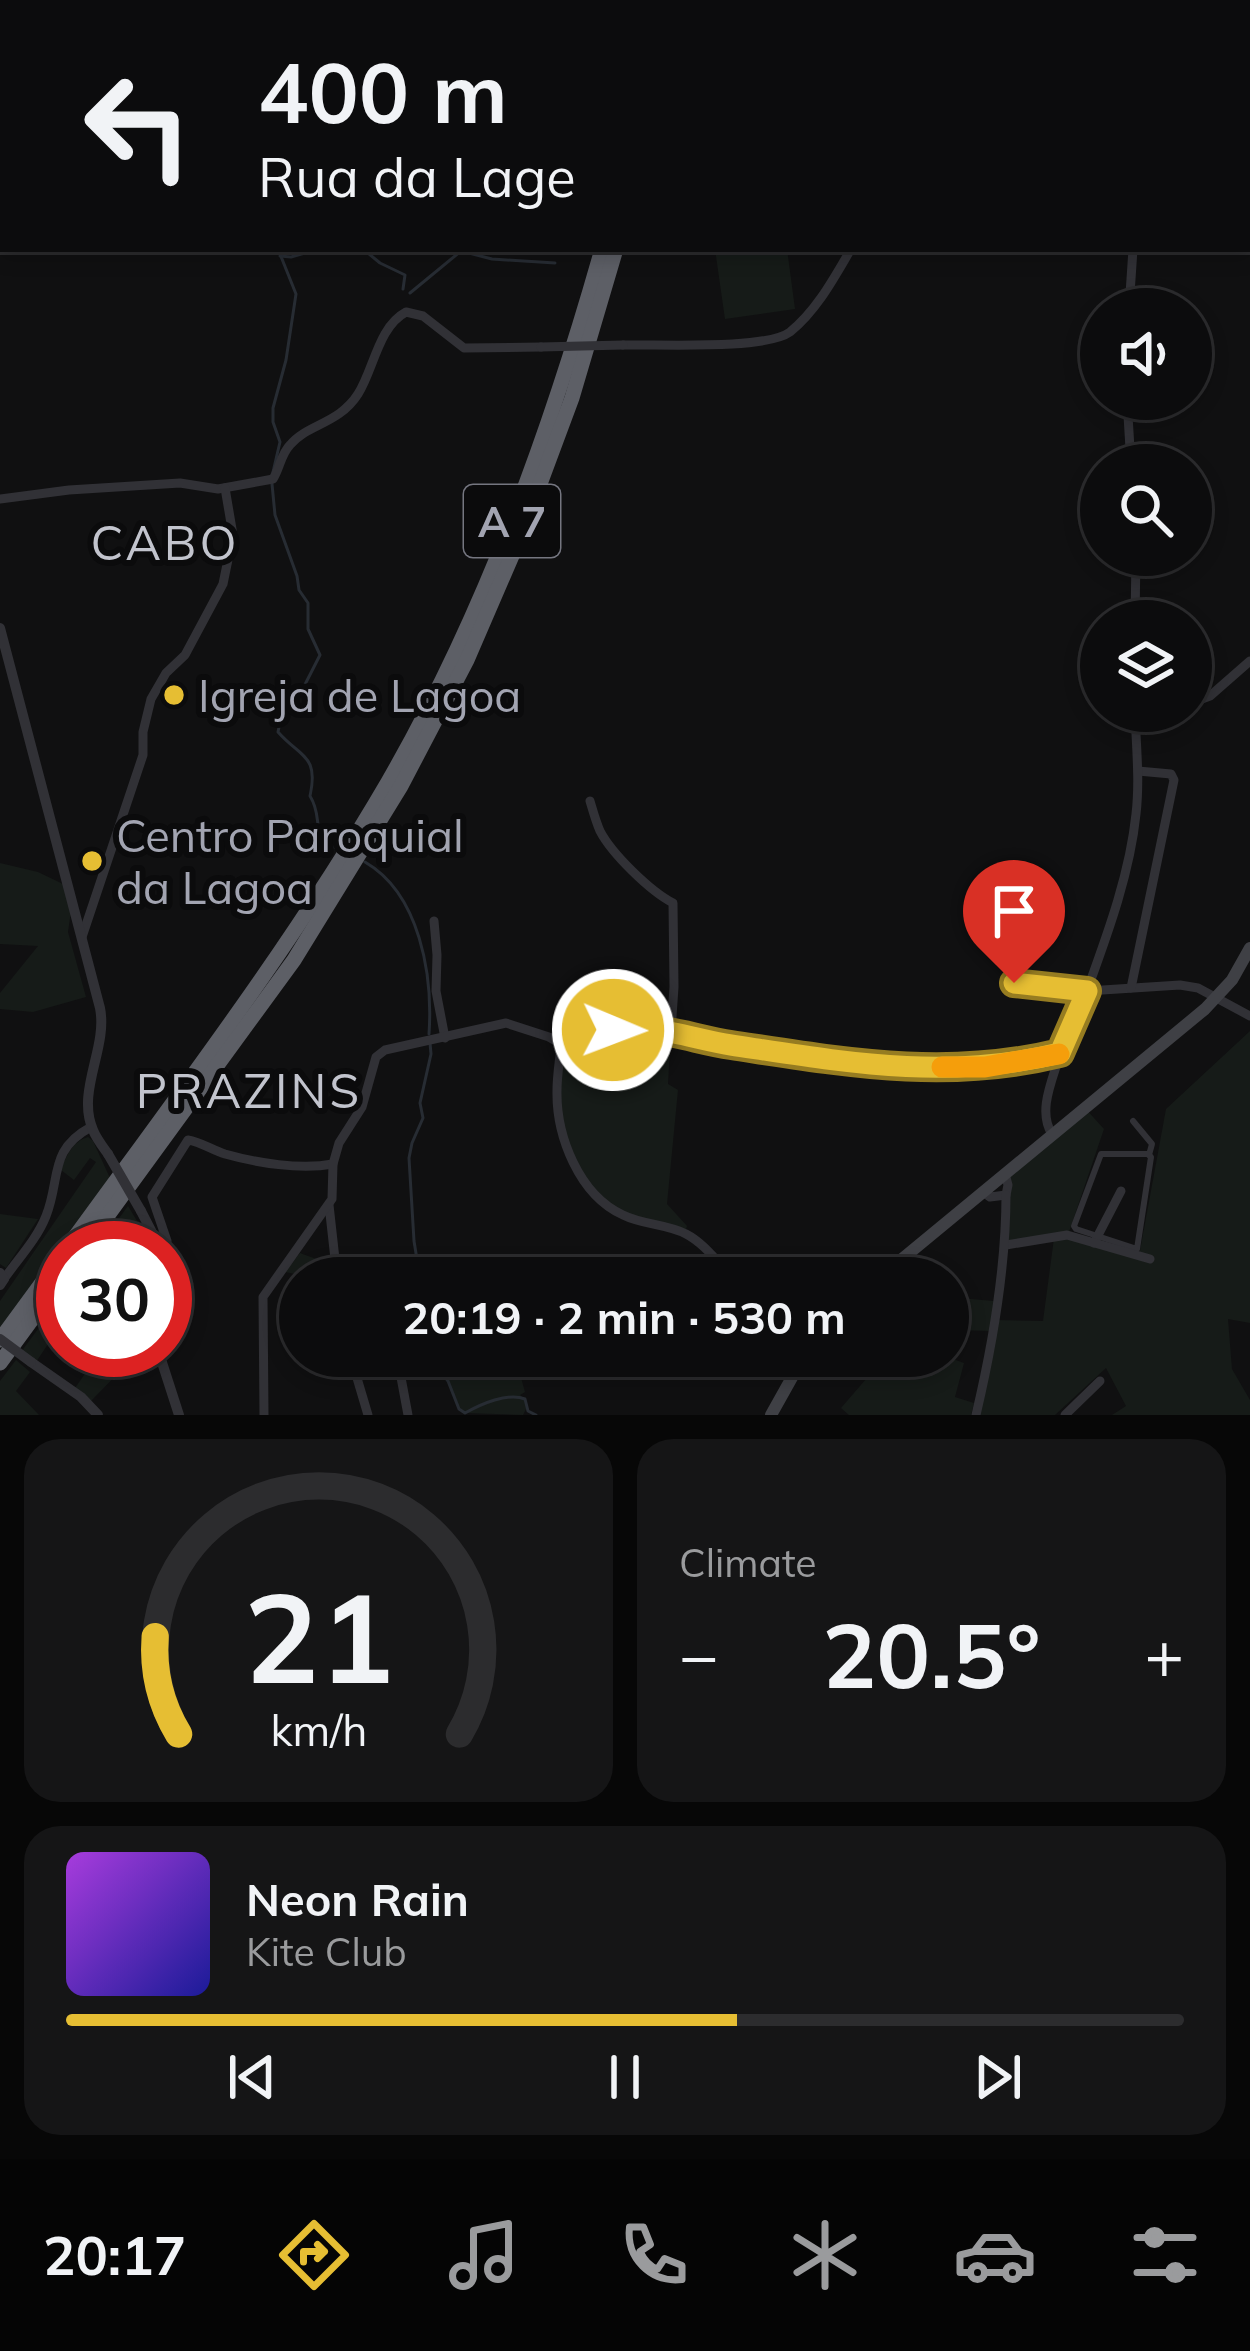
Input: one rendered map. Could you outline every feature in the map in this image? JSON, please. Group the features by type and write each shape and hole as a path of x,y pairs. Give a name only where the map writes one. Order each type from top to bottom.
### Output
{"highway":[{"name":"A 7","path":"395,783 509,530 557,399 601,252"},
{"name":"A 7","path":"103,1221 288,956 467,660 521,535 572,398 615,252"},
{"name":"A 7","path":"88,1221 288,956"},
{"name":"A 7","path":"0,1340 36,1291"},
{"path":"0,1364 36,1314"}],"main road":[{"path":"904,1257 1218,998 1250,948"},
{"path":"771,1415 792,1377"}],"street":[{"path":"0,500 181,483 224,488 273,479 294,440 335,418 355,400 393,321 406,312 423,316 464,348 775,339 788,334 807,315 849,252"},
{"path":"1131,288 1133,252"},
{"path":"82,938 143,755 151,699 185,655 223,584 233,535 224,488"},
{"path":"0,628 103,1023 91,1076 91,1127 146,1221"},
{"path":"1212,694 1250,661"},
{"path":"1052,1134 1046,1123 1046,1105 1060,1053 1087,991 1123,884 1136,818 1136,732"},
{"path":"1131,988 1174,780 1171,774 1138,771"},
{"path":"590,801 601,833 635,873 673,903 670,1031"},
{"path":"434,921 439,1039"},
{"path":"1024,924 1014,983 1087,991 1198,988 1250,1016"},
{"path":"264,1415 263,1297 334,1195 333,1164 342,1135 362,1107 376,1057 385,1049 506,1023 561,1044 625,1028 670,1031 865,1066 985,1067 1060,1053"},
{"path":"561,1044 560,1127 590,1188 622,1215 685,1233 711,1257"},
{"path":"1006,1245 1067,1235 1137,1249 1152,1144 1133,1121"},
{"path":"2,1279 46,1216 59,1158 74,1138 91,1127"},
{"path":"160,1221 152,1197 188,1140 223,1154 304,1168 333,1164"},
{"path":"1149,1155 1101,1154 1074,1226 1095,1240 1150,1259"},
{"path":"976,1415 1006,1245 1005,1174"},
{"path":"1095,1240 1121,1191"},
{"path":"982,1192 1006,1195"},
{"path":"329,1204 335,1257"},
{"path":"0,1340 98,1415"},
{"path":"167,1377 179,1415"},
{"path":"356,1377 368,1415"},
{"path":"401,1377 408,1415"},
{"path":"1065,1415 1100,1381"}],"shaded area":[{"path":"715,252 787,252 795,309 725,319"},
{"path":"0,863 63,884 71,911 68,932 86,997 33,1012 0,1009 0,993 38,946 0,944"},
{"path":"625,1028 671,1031 668,1084 678,1090 667,1204 687,1226 685,1233 622,1215 590,1188 560,1127 561,1044"},
{"path":"1250,1031 1250,1323 1228,1319 1232,1369 1250,1400 1250,1415 1112,1415 1126,1406 1106,1368 1055,1415 980,1415 995,1320 1043,1321 1054,1238 1006,1245 1005,1174 1084,1107 1104,1129 1068,1235 1139,1256 1166,1109"},
{"path":"83,1139 93,1141 110,1178 79,1221 55,1221 96,1162 90,1158 74,1180 61,1170"},
{"path":"128,1206 137,1221 117,1221"},
{"path":"0,1214 38,1219 6,1268 0,1264"},
{"path":"36,1249 36,1280 0,1329 0,1301"},
{"path":"969,1299 994,1301 990,1331 969,1330"},
{"path":"36,1332 36,1362 21,1352"},
{"path":"16,1360 30,1372 16,1391 39,1415 0,1415 0,1381"},
{"path":"83,1377 114,1377 91,1401 75,1388"},
{"path":"445,1377 521,1377 525,1392 520,1395 527,1407 523,1415 465,1413"},
{"path":"868,1377 960,1377 955,1397 974,1403 971,1415 849,1415 841,1408"}],"waterway":[{"path":"273,472 280,442 273,408 296,294 279,252"},
{"path":"280,256 308,252"},
{"path":"367,252 405,275 403,289"},
{"path":"410,293 460,252"},
{"path":"465,252 492,259 555,263"},
{"path":"272,484 275,515 299,590 308,603 308,629 320,655 278,732 310,765 310,796 320,833 340,850"},
{"path":"365,862 399,894 419,938 428,987 429,1034"},
{"path":"417,1257 409,1158 423,1118 420,1103 430,1043"},
{"path":"445,1377 465,1413 511,1397 525,1399 528,1411 536,1415"}],"slow traffic":[{"path":"942,1067 985,1067 1059,1054"}],"place":[{"name":"Igreja de Lagoa","path":"174,695"},
{"name":"Centro Paroquial da Lagoa","path":"92,861"}],"district":[{"name":"CABO","path":"165,542"},
{"name":"PRAZINS","path":"249,1090"}],"route":[{"path":"613,1030 670,1031 865,1066 985,1067 1060,1053 1087,991 1014,983"}]}
